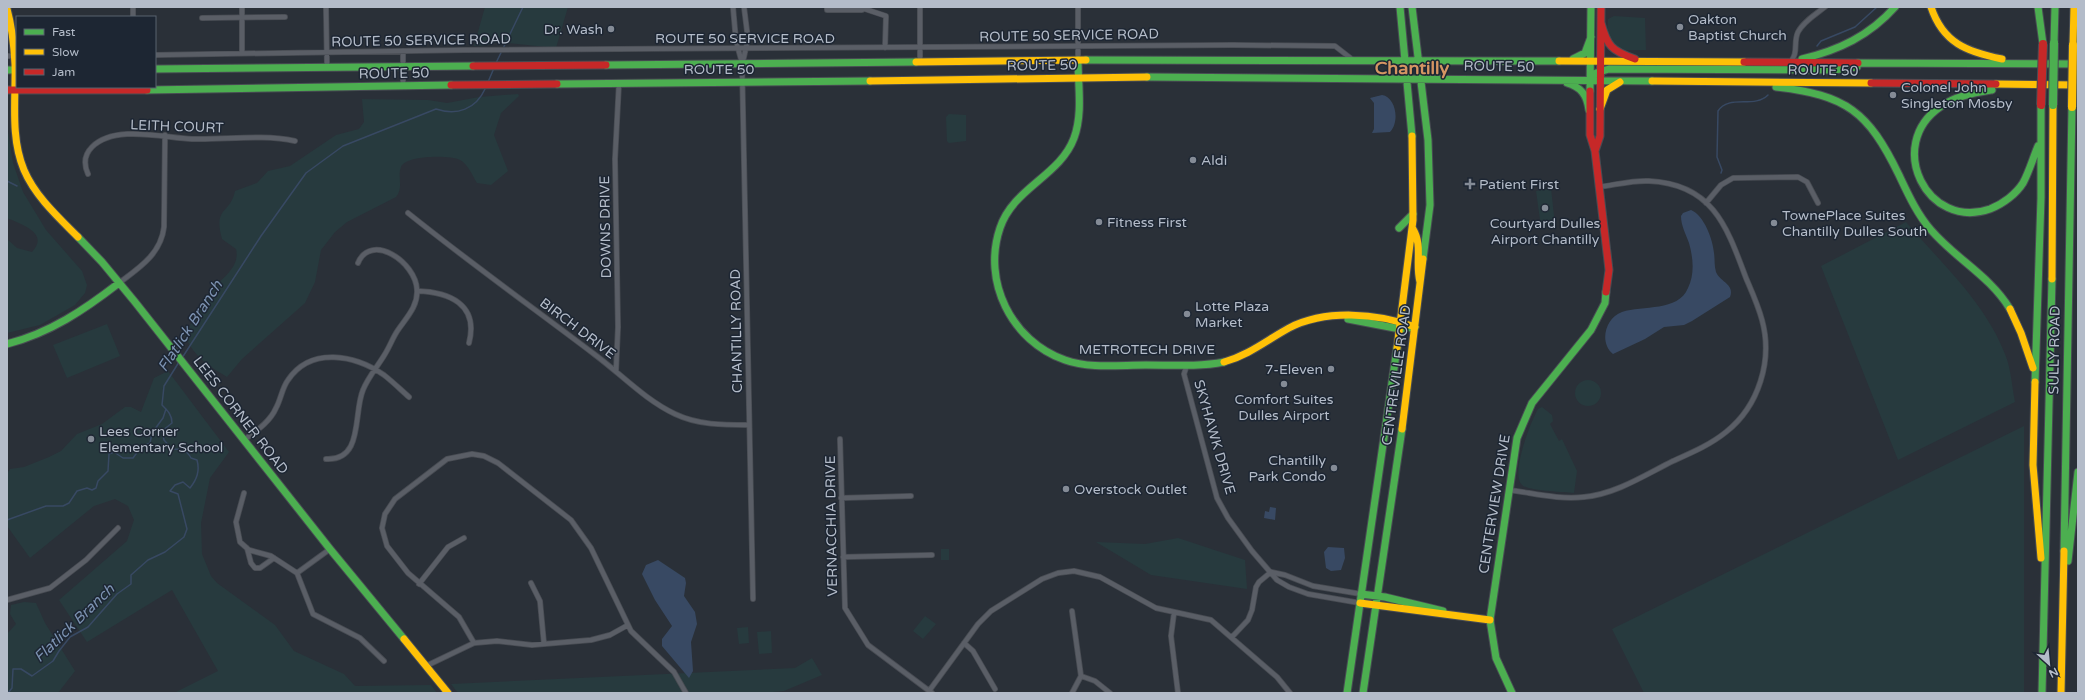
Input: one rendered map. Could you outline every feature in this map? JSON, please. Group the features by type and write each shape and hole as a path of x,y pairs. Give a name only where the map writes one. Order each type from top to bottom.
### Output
{"main road":[{"name":"CENTREVILLE ROAD","path":"1347,693 1400,329 1414,212 1413,145 1400,7"},
{"name":"CENTREVILLE ROAD","path":"1363,693 1378,596 1429,225 1431,187 1428,140 1412,7"},
{"name":"CENTERVIEW DRIVE","path":"1512,693 1496,658 1490,620 1517,438 1528,409 1591,330 1605,303 1609,270 1598,187 1596,151 1590,135 1591,7"},
{"path":"1601,7 1601,23 1605,41 1612,50 1645,62"},
{"path":"1789,63 1823,55 1849,45 1873,30 1895,7"},
{"path":"1932,7 1939,28 1960,47 1981,55 2026,64"},
{"path":"2038,7 2043,44"},
{"path":"2044,7 2033,478 2044,597"},
{"name":"SULLY ROAD","path":"2042,693 2052,254 2055,7"},
{"name":"SULLY ROAD","path":"2061,693 2074,7"},
{"name":"LEES CORNER ROAD","path":"7,9 12,27 13,70 10,90 20,158 26,175 53,210 119,283 398,635 448,693"},
{"name":"CENTERVIEW DRIVE","path":"1596,151 1600,136 1601,23"},
{"path":"1567,61 1579,58 1585,53 1591,37"},
{"name":"ROUTE 50","path":"156,69 920,60 1418,60 2078,64"},
{"name":"METROTECH DRIVE","path":"1078,60 1078,116 1074,139 1057,164 1018,197 1009,210 999,231 994,263 999,296 1008,315 1022,333 1038,347 1058,358 1076,363 1095,365 1214,364 1233,360 1256,349 1293,326 1321,318 1363,316 1401,320 1415,327"},
{"path":"1590,80 1600,71 1609,69 1833,70 1889,64"},
{"name":"ROUTE 50","path":"10,90 161,90 620,83 868,82 1078,77 1420,78 2078,86"},
{"path":"1555,80 1573,84 1582,89 1586,95 1589,110"},
{"path":"1600,109 1610,87 1617,83 1629,81"},
{"path":"1734,82 1822,93 1846,106 1862,118 1888,152 1911,200 1925,223 1988,280 2004,300 2022,332 2036,377"},
{"path":"2022,86 1977,92 1958,97 1936,108 1927,117 1915,141 1913,158 1919,179 1935,200 1952,210 1978,214 1999,207 2013,197 2024,183 2038,147 2041,120"},
{"path":"1399,228 1409,220 1414,212"},
{"path":"1412,229 1420,239 1417,270 1421,284"},
{"path":"7,344 27,339 55,328 81,313 119,283"},
{"name":"METROTECH DRIVE","path":"1340,317 1400,329 1415,327"},
{"path":"2062,609 2078,472"},
{"name":"SKYHAWK DRIVE","path":"1361,594 1432,606 1451,614"},
{"name":"SKYHAWK DRIVE","path":"1360,603 1490,620"}],"street":[{"path":"242,7 242,53"},
{"path":"326,7 327,66"},
{"name":"CHANTILLY ROAD","path":"733,7 738,50 742,63 753,599"},
{"name":"CHANTILLY ROAD","path":"742,63 748,39 744,7"},
{"path":"827,7 827,10 865,10"},
{"path":"859,7 886,16 885,48"},
{"path":"920,7 920,60"},
{"path":"1078,7 1078,60"},
{"path":"1789,63 1795,55 1795,39 1800,28 1825,7"},
{"path":"202,18 284,17"},
{"name":"ROUTE 50 SERVICE ROAD","path":"156,54 1079,46 1335,46 1353,60"},
{"path":"403,51 403,86"},
{"name":"DOWNS DRIVE","path":"616,371 618,327 615,159 620,83"},
{"name":"LEITH COURT","path":"88,174 85,164 87,152 102,139 116,135 165,135 191,139 274,138 295,141"},
{"path":"119,283 148,260 161,240 164,227 165,135"},
{"path":"1706,203 1724,183 1740,177 1798,177 1806,182 1818,203"},
{"path":"1509,490 1576,498 1613,491 1711,442 1727,432 1743,414 1756,394 1763,372 1766,349 1765,332 1759,309 1734,244 1721,218 1706,203 1686,188 1669,183 1640,181 1598,187"},
{"name":"BIRCH DRIVE","path":"408,213 616,371 650,399 674,414 709,424 749,425"},
{"path":"326,459 342,456 351,446 356,435 360,398 374,370 411,313 417,291 411,271 395,256 384,252 370,252 362,256 358,263"},
{"path":"417,291 439,293 459,303 471,324 469,343"},
{"path":"244,440 271,416 288,380 304,364 320,358 336,357 356,361 374,370 410,397"},
{"name":"SKYHAWK DRIVE","path":"1187,365 1184,374 1217,498 1240,535 1277,580 1298,590 1360,603"},
{"name":"VERNACCHIA DRIVE","path":"840,439 845,608 863,640 930,692"},
{"path":"474,643 459,617 408,573 385,542 382,528 387,510 394,499 447,459 463,454 480,455 498,463 571,520 591,548 628,625 634,634 680,679 686,693"},
{"path":"244,493 236,522 240,542 247,548 274,558 297,573 314,614 360,638 384,661"},
{"path":"841,498 911,496"},
{"path":"7,600 50,588 86,560 118,528"},
{"path":"419,584 448,547 464,538"},
{"path":"247,548 251,563 255,568 260,568 274,558"},
{"path":"297,573 330,549"},
{"path":"843,557 932,555"},
{"path":"930,692 984,617 998,606 1042,579 1067,572 1082,572 1100,577 1156,608 1211,620 1276,677 1290,693"},
{"path":"1232,637 1248,620 1252,610 1256,587 1259,582 1271,572"},
{"name":"SKYHAWK DRIVE","path":"1271,572 1285,575 1313,586 1361,594"},
{"path":"531,583 540,601 544,644"},
{"path":"1072,611 1080,676 1072,693"},
{"path":"1174,613 1171,636 1178,693"},
{"path":"426,666 474,643 497,641 532,645 598,639 628,625"},
{"path":"964,643 973,651 995,689"},
{"path":"1080,676 1095,681 1110,693"}],"green space":[{"path":"485,7 568,7 556,48 499,42 488,45 474,46"},
{"path":"1614,16 1645,18 1646,50 1615,50 1607,34 1608,19"},
{"path":"518,94 519,96 501,113 494,135 508,171 491,185 477,183 465,164 455,158 419,158 405,163 401,167 400,190 396,197 347,222 335,232 321,250 315,282 305,303 242,359 227,377 208,365 193,350 185,336 187,331 195,315 212,290 232,268 237,256 236,249 222,239 220,228 221,216 233,199 235,191 257,183 268,171 290,166 336,135 359,129 364,122 362,99 428,100 447,103 479,97"},
{"path":"949,114 966,115 966,141 949,143 947,141 946,117"},
{"path":"7,125 13,163 23,192 46,230 82,271 87,285 85,293 75,305 40,325 7,333 7,239 17,248 32,252 37,245 38,240 36,234 32,230 7,218"},
{"path":"1551,188 1555,225 1541,227 1536,191"},
{"path":"1906,222 1961,284 1986,317 2007,359 2015,402 1898,460 1821,266"},
{"path":"107,324 120,356 67,378 53,345"},
{"path":"168,371 229,452 210,478 201,523 202,554 211,576 217,583 275,625 294,651 344,674 355,686 431,685 437,693 174,693 218,671 172,590 87,642 59,600 127,541 134,520 128,506 115,499 94,506 30,558 7,526 7,474 10,469 24,467 61,451 77,434 102,424 125,407 131,407 141,412 154,378"},
{"path":"1588,380 1597,384 1601,393 1597,402 1588,406 1579,402 1575,393 1579,384"},
{"path":"1542,407 1552,415 1553,421 1550,424 1559,441 1562,439 1577,471 1574,493 1531,489 1522,485 1519,479 1518,470 1523,447 1538,409"},
{"path":"2024,426 2024,693 1644,693 1612,629"},
{"path":"1178,538 1245,560 1247,589 1151,575 1096,542 1145,544"},
{"path":"941,549 949,549 949,560 941,560"},
{"path":"24,602 36,603 45,623 75,671 58,693 7,693 7,634 16,624 10,614 11,605"},
{"path":"925,616 936,624 923,639 913,631"},
{"path":"748,627 749,643 739,644 737,628"},
{"path":"771,631 772,653 759,654 757,632"},
{"path":"812,658 822,675 784,691 761,693 458,693 451,684 795,668"}],"water":[{"path":"1382,95 1391,100 1395,110 1395,122 1390,132 1372,133 1374,129 1374,103 1370,98"},
{"path":"1691,210 1700,217 1707,228 1713,248 1716,272 1729,286 1731,293 1730,297 1684,325 1664,327 1645,339 1613,354 1606,344 1605,337 1608,325 1616,315 1630,310 1659,306 1676,301 1683,296 1688,288 1692,277 1692,260 1689,243 1683,227 1681,216 1683,213"},
{"path":"1270,507 1276,508 1275,520 1264,518 1265,511 1269,512"},
{"path":"1328,547 1344,548 1345,558 1341,570 1331,571 1326,568 1324,552"},
{"path":"658,560 685,578 686,583 684,596 695,612 697,624 691,642 693,671 689,678 662,646 662,639 672,626 655,600 642,574 646,565"}],"waterway":[{"name":"Flatlick Branch","path":"496,63 523,7"},
{"path":"1817,46 1821,41 1855,27 1877,7"},
{"name":"Flatlick Branch","path":"488,82 494,68"},
{"name":"Flatlick Branch","path":"182,358 261,236 306,173 343,146 436,109 451,112 465,109 476,102 485,89"},
{"path":"1721,173 1722,170 1717,157 1718,111 1728,103 1756,101 1768,95"},
{"path":"7,181 17,186"},
{"name":"Flatlick Branch","path":"8,693 12,688 13,669 21,669 32,676 53,661 70,637 88,627 117,594 131,584 131,575 148,560 165,552 184,537 187,529 178,494 170,491 175,485 183,482 190,488 197,475 198,464 197,460 191,458 185,451 181,449 172,449 164,440 162,431 172,423 169,413 162,405 164,386 179,362"},
{"path":"7,520 46,506 63,506 69,503 77,491 87,488 92,490 96,488 98,481 108,471 109,454 114,452 123,458 133,458 141,447 150,443 152,433 163,418 166,409"}],"traffic: fast":[{"path":"1400,7 1412,136"},
{"path":"1412,7 1428,140 1430,205 1423,259"},
{"path":"1590,91 1591,7"},
{"path":"1802,59 1841,46 1864,34 1895,7"},
{"path":"2038,7 2043,44"},
{"path":"2054,43 2055,7"},
{"path":"1573,59 1585,53 1591,37"},
{"path":"2053,105 2054,43"},
{"path":"1078,60 1079,109 1077,129 1074,138 1067,151 1048,173 1015,202 1006,214 1000,228 995,248 995,268 998,288 1006,307 1016,324 1030,339 1046,351 1075,363 1105,366 1195,365 1224,362"},
{"path":"1086,60 1559,61"},
{"path":"606,65 916,62"},
{"path":"1858,63 2078,64"},
{"path":"156,69 473,66"},
{"path":"1590,80 1596,73 1609,69 1833,70 1857,67"},
{"path":"7,70 16,70"},
{"path":"1147,77 1652,81"},
{"path":"557,84 870,81"},
{"path":"1567,83 1580,89 1587,100 1589,110"},
{"path":"147,90 451,85"},
{"path":"1776,87 1800,90 1838,101 1865,121 1877,135 1888,153 1913,204 1926,224 1951,250 1993,287 2010,309"},
{"path":"1992,90 1952,100 1940,107 1924,123 1916,142 1915,162 1921,180 1932,196 1948,208 1968,212 1995,207 2013,195 2023,183 2038,146"},
{"path":"2035,382 2041,198 2041,105"},
{"path":"2064,551 2072,107"},
{"path":"1399,228 1413,214"},
{"path":"78,237 102,262 135,302 330,549 404,639"},
{"path":"2042,693 2052,279"},
{"path":"7,344 38,334 66,320 119,283"},
{"path":"1512,693 1496,658 1490,620 1517,438 1532,403 1591,330 1605,303 1606,292"},
{"path":"1348,319 1400,329 1415,327"},
{"path":"1347,693 1397,348"},
{"path":"1363,693 1402,429"},
{"path":"2068,561 2078,472"},
{"path":"1361,594 1385,597 1443,611"}],"traffic: slow":[{"path":"1931,7 1942,29 1958,44 1978,53 2002,59"},
{"path":"2073,45 2074,7"},
{"path":"7,9 15,64 15,131 24,170 34,189 55,214 78,237"},
{"path":"2072,107 2073,45"},
{"path":"916,62 1086,60"},
{"path":"1559,61 1744,62"},
{"path":"870,81 1147,77"},
{"path":"1652,81 1871,83"},
{"path":"1600,109 1607,90 1620,82"},
{"path":"1996,84 2078,85"},
{"path":"2052,279 2053,105"},
{"path":"1397,348 1413,220 1412,136"},
{"path":"1413,229 1418,242 1418,268 1420,282"},
{"path":"1402,429 1423,259"},
{"path":"2010,309 2021,333 2033,368"},
{"path":"1224,362 1250,351 1289,328 1303,322 1319,318 1352,315 1368,316 1400,322 1415,327"},
{"path":"2035,382 2033,465 2041,558"},
{"path":"2061,693 2064,551"},
{"path":"1360,603 1490,620"},
{"path":"404,639 448,693"}],"traffic: jam":[{"path":"1595,151 1600,136 1601,7"},
{"path":"1601,23 1608,42 1612,47 1635,59"},
{"path":"2041,105 2043,44"},
{"path":"1744,62 1858,63"},
{"path":"473,66 606,65"},
{"path":"1871,83 1996,84"},
{"path":"451,85 557,84"},
{"path":"7,90 147,90"},
{"path":"1590,91 1590,135 1595,151 1609,270 1606,292"}],"place":[{"name":"Oakton Baptist Church","path":"1680,27"},
{"name":"Dr. Wash","path":"611,29"},
{"name":"Colonel John Singleton Mosby","path":"1893,95"},
{"name":"Aldi","path":"1193,160"},
{"name":"Patient First","path":"1470,184"},
{"name":"Courtyard Dulles Airport Chantilly","path":"1545,208"},
{"name":"Fitness First","path":"1099,222"},
{"name":"TownePlace Suites Chantilly Dulles South","path":"1774,223"},
{"name":"Lotte Plaza Market","path":"1187,314"},
{"name":"7-Eleven","path":"1331,369"},
{"name":"Comfort Suites Dulles Airport","path":"1284,384"},
{"name":"Lees Corner Elementary School","path":"91,439"},
{"name":"Chantilly Park Condo","path":"1334,468"},
{"name":"Overstock Outlet","path":"1066,489"}],"district":[{"name":"Chantilly","path":"1412,68"}]}
